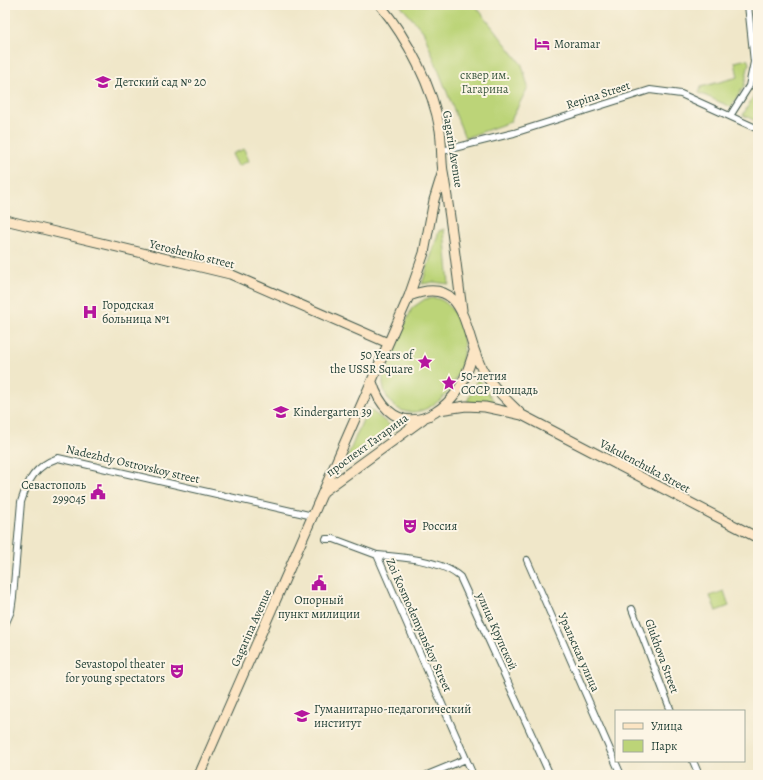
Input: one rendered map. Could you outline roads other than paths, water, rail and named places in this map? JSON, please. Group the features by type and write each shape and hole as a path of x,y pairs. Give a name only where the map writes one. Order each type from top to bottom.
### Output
{"main road":[{"name":"Gagarin Avenue","path":"380,5 402,35 417,63 435,111 448,196 462,310"},
{"path":"409,296 423,291 439,291 452,298 462,310 474,351 468,371 459,389 439,410 425,418 406,419 389,412 377,397 372,382 409,296 424,253 434,200 443,171"},
{"name":"Yeroshenko street","path":"5,220 230,274 388,343"},
{"name":"Vakulenchuka Street","path":"474,351 483,371 493,386 522,415"},
{"name":"проспект Гагарина","path":"324,491 333,466 372,382"},
{"name":"Vakulenchuka Street","path":"439,410 466,406 485,407 522,415 758,538"},
{"name":"проспект Гагарина","path":"324,491 425,418"},
{"name":"Gagarina Avenue","path":"200,775 324,491"}],"street":[{"path":"730,116 749,86 754,62 748,5"},
{"name":"Repina Street","path":"442,152 517,132 650,90 681,94 758,129"},
{"name":"Nadezhdy Ostrovskoy street","path":"5,625 11,611 21,502 25,489 35,470 47,462 58,458 313,516"},
{"name":"Zoi Kosmodemyanskoy Street","path":"326,539 334,539 377,555 473,775"},
{"name":"улица Крупской","path":"377,555 409,558 453,571 460,577 550,775"},
{"name":"Уральская улица","path":"527,560 615,761"},
{"name":"Glukhova Street","path":"632,609 671,710"},
{"path":"428,775 466,759"},
{"name":"Уральская улица","path":"615,762 621,775"},
{"path":"693,762 699,775"}],"place":[{"name":"Moramar","path":"542,44"},
{"name":"Детский сад № 20","path":"103,82"},
{"name":"Городская больница №1","path":"90,312"},
{"name":"50 Years of the USSR Square","path":"425,362"},
{"name":"50-летия СССР площадь","path":"449,383"},
{"name":"Kindergarten 39","path":"281,412"},
{"name":"Севастополь 299045","path":"98,492"},
{"name":"Россия","path":"410,526"},
{"name":"Опорный пункт милиции","path":"319,583"},
{"name":"Sevastopol theater for young spectators","path":"177,671"},
{"name":"Гуманитарно-педагогический институт","path":"302,716"}],"park label":[{"name":"сквер им. Гагарина","path":"485,82"}]}
